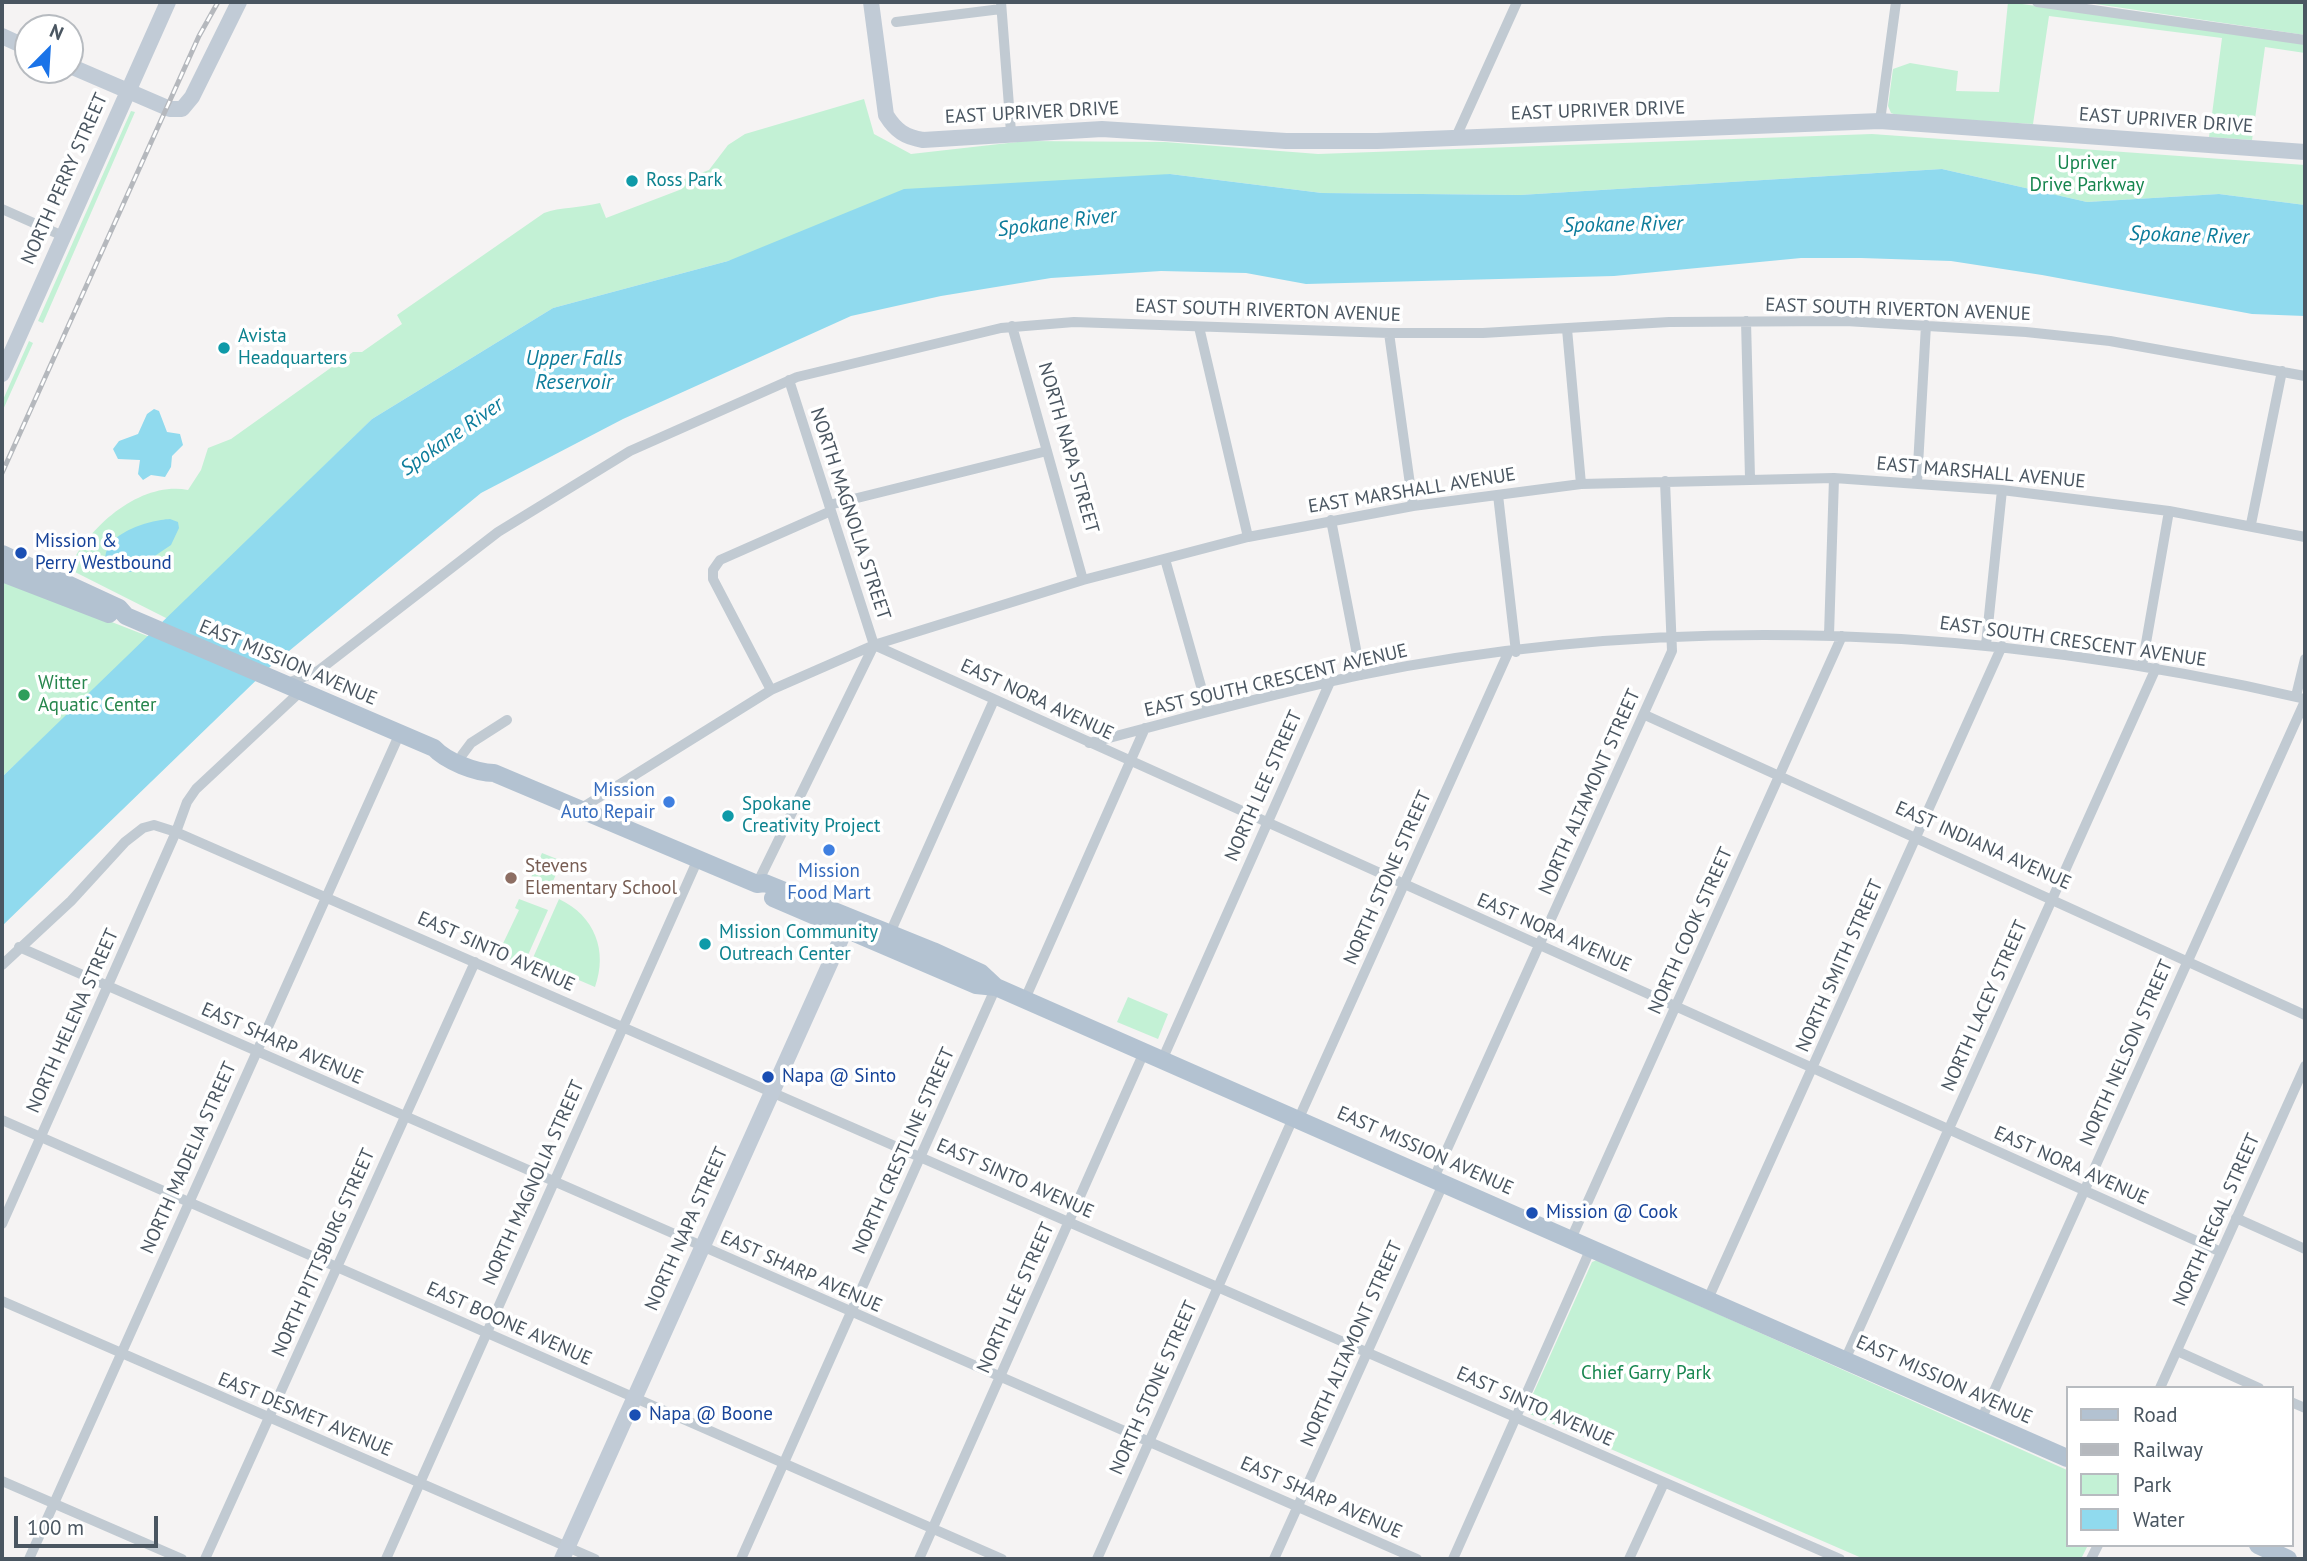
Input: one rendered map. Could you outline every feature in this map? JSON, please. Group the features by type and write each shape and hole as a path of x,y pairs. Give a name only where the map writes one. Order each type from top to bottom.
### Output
{"main road":[{"name":"EAST MISSION AVENUE","path":"2,554 110,604 127,617 400,733 434,748 440,755 473,769 494,773 757,884 761,893 848,923 890,933 981,973 996,987"},
{"name":"EAST MISSION AVENUE","path":"2,573 116,617 127,617"},
{"name":"EAST MISSION AVENUE","path":"434,748 444,747 487,765 494,773"},
{"name":"EAST MISSION AVENUE","path":"848,923 976,985 996,987 1145,1050 2066,1458"},
{"path":"2262,1547 2281,1558"}],"street":[{"name":"NORTH PERRY STREET","path":"2,374 168,2"},
{"path":"84,72 170,109 184,107 239,2"},
{"name":"EAST UPRIVER DRIVE","path":"871,2 886,116 895,129 909,138 923,140 1011,132 1120,130 1286,141 1880,121 2305,152"},
{"path":"1456,137 1517,2"},
{"path":"1880,121 1896,2"},
{"path":"2037,2 2305,40"},
{"path":"896,22 1001,5 1011,132"},
{"path":"2,209 63,236"},
{"path":"1746,321 1750,478"},
{"name":"EAST SOUTH RIVERTON AVENUE","path":"289,686 318,671 510,524 631,451 789,380 1012,326 1074,322 1389,333 1746,321 1926,325 2110,341 2305,376"},
{"path":"1917,483 1926,325"},
{"name":"NORTH NAPA STREET","path":"1012,326 1083,580"},
{"path":"1199,327 1248,537"},
{"path":"1567,329 1581,484"},
{"path":"1389,333 1413,506"},
{"path":"2251,524 2282,371"},
{"name":"NORTH MAGNOLIA STREET","path":"757,884 874,645 789,380"},
{"path":"771,690 713,579 713,570 720,560 830,508 1047,451"},
{"path":"1829,635 1834,478"},
{"name":"EAST MARSHALL AVENUE","path":"580,809 771,690 874,645 1083,580 1248,537 1413,506 1581,484 1834,478 2003,490 2169,511 2251,524 2305,537"},
{"name":"NORTH ALTAMONT STREET","path":"1274,1559 1368,1352 1539,946 1668,661 1673,638 1665,481"},
{"path":"1986,645 2003,490"},
{"path":"1498,495 1512,652"},
{"path":"2142,666 2169,511"},
{"path":"1331,520 1361,675"},
{"path":"1165,559 1208,711"},
{"name":"EAST SOUTH CRESCENT AVENUE","path":"1089,743 1208,711 1361,675 1512,652 1673,638 1829,635 2002,646 2156,668 2302,699"},
{"name":"NORTH COOK STREET","path":"1571,1239 1842,636"},
{"name":"EAST NORA AVENUE","path":"874,645 2221,1252"},
{"name":"NORTH SMITH STREET","path":"1708,1299 2002,646"},
{"name":"NORTH STONE STREET","path":"1097,1559 1218,1288 1512,652"},
{"name":"NORTH NELSON STREET","path":"1981,1420 2189,961 2302,699 2305,659"},
{"name":"NORTH LACEY STREET","path":"1845,1360 2156,668"},
{"path":"318,671 316,685 320,699"},
{"name":"NORTH LEE STREET","path":"1163,1058 1330,682"},
{"name":"NORTH HELENA STREET","path":"2,1224 187,802 289,686"},
{"path":"890,933 994,700"},
{"name":"EAST INDIANA AVENUE","path":"1645,715 2305,1015"},
{"path":"462,755 471,743 508,720"},
{"path":"1024,999 1145,728"},
{"name":"NORTH MADELIA STREET","path":"29,1559 400,733"},
{"name":"EAST SINTO AVENUE","path":"2,965 71,901 135,833 154,825 176,832 1840,1559"},
{"name":"NORTH MAGNOLIA STREET","path":"386,1559 698,859"},
{"name":"NORTH NAPA STREET","path":"565,1553 848,923"},
{"name":"EAST SHARP AVENUE","path":"19,947 404,1118 1417,1559"},
{"name":"NORTH PITTSBURG STREET","path":"205,1559 474,962"},
{"name":"NORTH CRESTLINE STREET","path":"741,1559 996,987"},
{"name":"NORTH LEE STREET","path":"919,1559 1145,1050"},
{"name":"NORTH REGAL STREET","path":"2161,1386 2236,1218 2301,1088 2305,1066"},
{"name":"EAST BOONE AVENUE","path":"2,1120 1002,1559"},
{"path":"2236,1218 2305,1249"},
{"path":"1453,1559 1591,1248"},
{"name":"EAST DESMET AVENUE","path":"2,1301 419,1483 565,1553 595,1559"},
{"path":"2176,1351 2255,1386"},
{"path":"2,1481 182,1559"},
{"path":"1629,1559 1664,1482"},
{"path":"1808,1559 1813,1548"}],"green space":[{"path":"2008,2 2305,44 2305,53 2265,47 2252,140 2209,137 2222,38 2049,16 2033,124 1899,116 1891,113 1888,106 1893,69 1910,63 1958,71 1956,91 1999,92"},
{"path":"2082,2 2305,2 2305,35"},
{"name":"Upriver Drive Parkway","path":"864,99 874,134 911,154 1026,141 1165,142 1318,154 1872,134 2305,165 2305,205 2219,194 2087,202 1942,169 1520,195 1322,193 1170,174 728,261 553,308 372,419 168,619 69,569 89,538 118,510 152,493 170,489 188,490 201,470 208,448 231,439 353,352 362,352 402,324 397,315 544,213 600,203 606,218 682,189 679,181 709,170 728,145 745,134"},
{"path":"131,111 135,112 43,323 38,321"},
{"path":"29,341 33,343 2,412 2,402"},
{"path":"2,579 150,637 2,777"},
{"path":"542,853 562,861 549,890 529,882"},
{"path":"519,899 548,910 524,964 497,956 519,910 515,908"},
{"path":"559,899 582,915 595,936 600,960 595,987 532,960"},
{"path":"1128,997 1168,1014 1158,1039 1117,1022"},
{"name":"Chief Garry Park","path":"1597,1260 2066,1470 2066,1547 2087,1547 2081,1559 1864,1559 1530,1414 1528,1405 1592,1262"}],"water":[{"name":"Upper Falls Reservoir","path":"1942,169 2087,202 2219,194 2305,205 2305,316 2252,314 1951,261 1801,258 1614,276 1306,284 1246,273 1161,271 1051,278 941,296 851,316 623,419 481,493 272,665 2,926 2,777 372,419 553,308 728,261 904,189 1170,174 1322,193 1520,195"},
{"path":"154,409 159,411 167,432 180,434 183,445 172,456 171,467 165,477 151,475 143,480 138,474 140,460 118,459 113,449 119,441 138,434 147,414"},
{"path":"170,519 178,522 179,528 171,545 131,572 123,572 106,563 106,553 111,544 128,530 150,522"}],"railway":[{"path":"2,473 199,36 218,2"}],"place":[{"name":"Ross Park","path":"632,181"},
{"name":"Avista Headquarters","path":"224,348"},
{"name":"Mission & Perry Westbound","path":"21,553"},
{"name":"Witter Aquatic Center","path":"24,695"},
{"name":"Mission Auto Repair","path":"669,802"},
{"name":"Spokane Creativity Project","path":"728,816"},
{"name":"Mission Food Mart","path":"829,850"},
{"name":"Stevens Elementary School","path":"511,878"},
{"name":"Mission Community Outreach Center","path":"705,944"},
{"name":"Napa @ Sinto","path":"768,1077"},
{"name":"Mission @ Cook","path":"1532,1213"},
{"name":"Napa @ Boone","path":"635,1415"}],"water label":[{"name":"Spokane River","path":"1057,223"},
{"name":"Spokane River","path":"1623,225"},
{"name":"Spokane River","path":"2189,236"},
{"name":"Spokane River","path":"452,437"}]}
